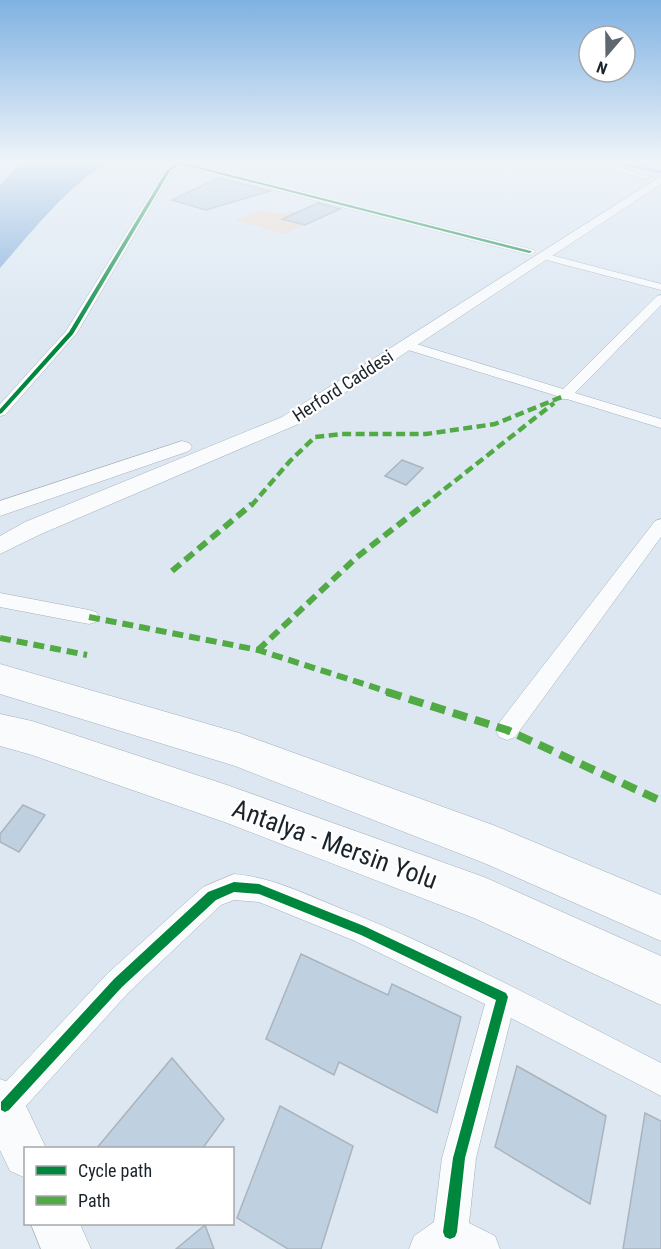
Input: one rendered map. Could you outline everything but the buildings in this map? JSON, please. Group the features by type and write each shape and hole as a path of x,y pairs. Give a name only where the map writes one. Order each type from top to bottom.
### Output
{"highway":[{"path":"0,679 239,750 493,846 661,918"},
{"name":"Antalya - Mersin Yolu","path":"0,730 32,738 227,804 484,899 661,981"}],"main road":[{"name":"Herford Caddesi","path":"0,546 33,528 289,422 590,219"},
{"name":"Herford Caddesi","path":"0,509 88,481 276,414 537,254"},
{"path":"2,1103 24,1151"},
{"path":"55,1225 66,1249"}],"street":[{"path":"0,412 71,333 139,219"},
{"path":"403,219 661,286"},
{"path":"564,396 661,298"},
{"path":"406,345 564,396 661,424"},
{"path":"507,730 661,525"},
{"path":"4,596 89,617"},
{"path":"2,1103 118,982 212,897 234,887 259,889 364,931 502,997 661,1080"},
{"path":"482,1249 439,1240 502,997"}],"shaded area":[{"path":"236,219 318,219 284,234 234,220"}],"water":[{"path":"0,219 43,219 38,224 0,268"}],"marked path":[{"path":"172,571 247,510 290,461 315,437 342,434 426,434 495,424 564,396"},
{"path":"258,650 357,557 554,403"},
{"path":"89,617 258,650 507,730 661,801"},
{"path":"0,638 87,655"}],"cycle path":[{"path":"0,412 71,333 139,219"},
{"path":"401,219 530,252"},
{"path":"5,1106 118,983 212,896 234,887 259,889 364,931 502,997 459,1158 450,1232"}]}
